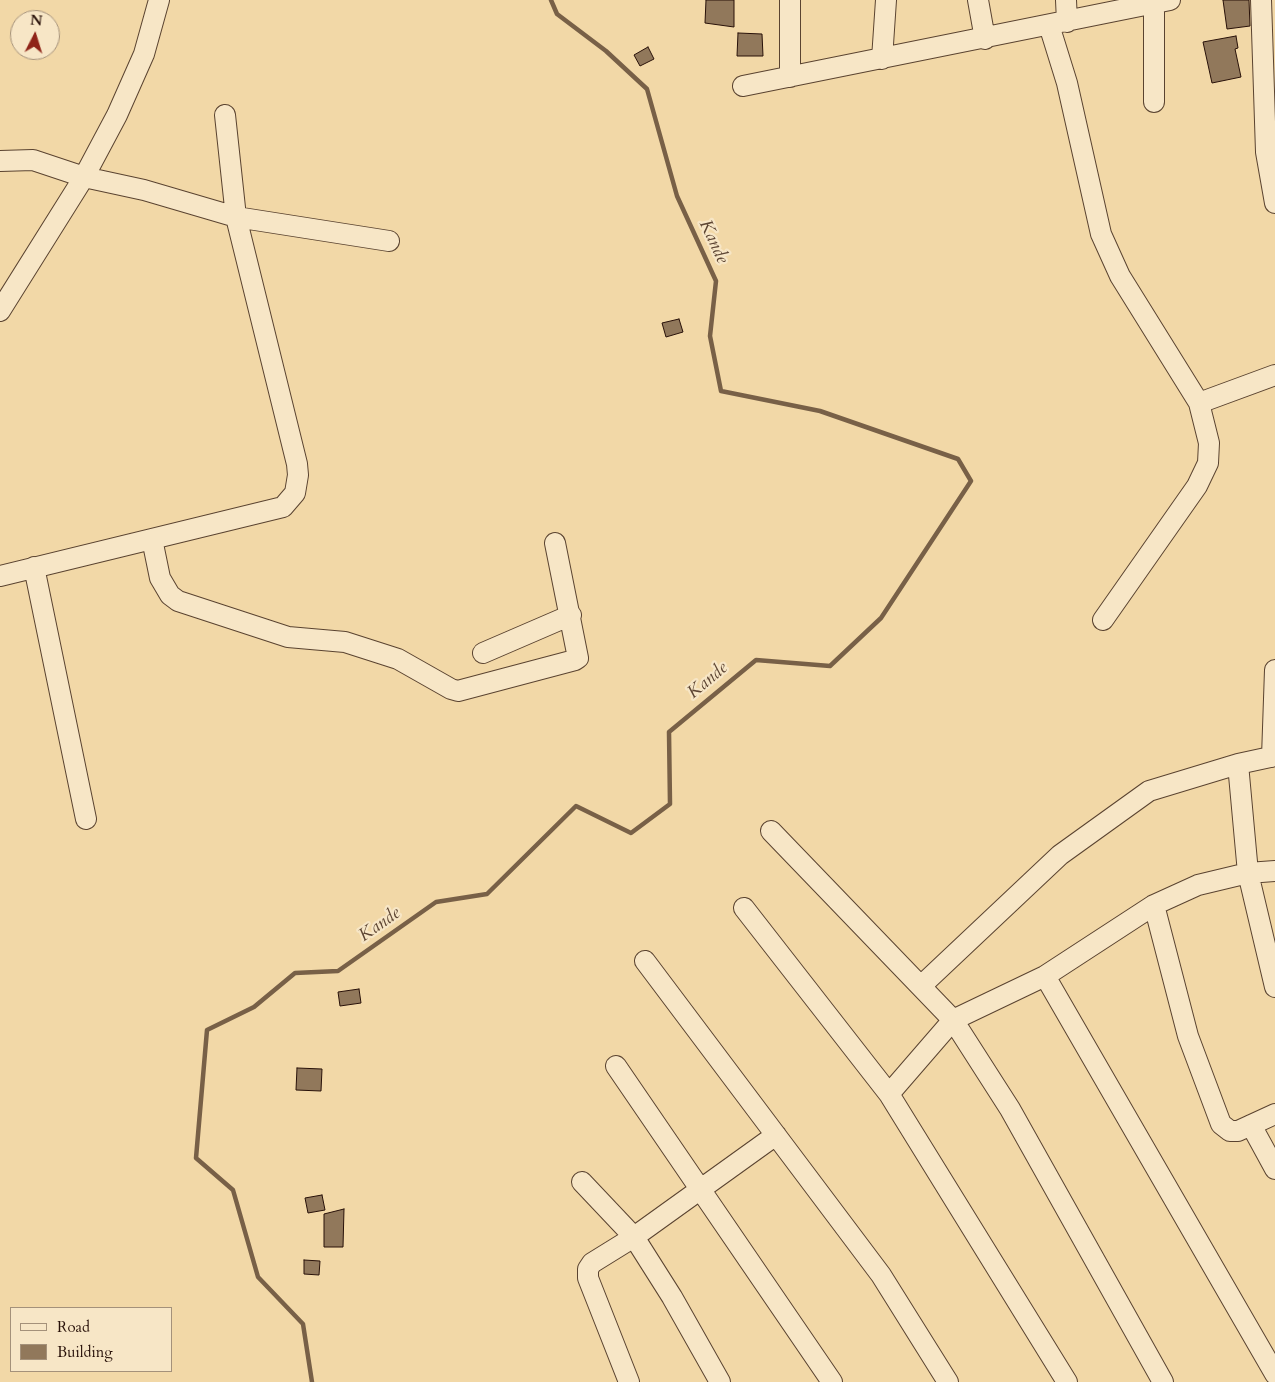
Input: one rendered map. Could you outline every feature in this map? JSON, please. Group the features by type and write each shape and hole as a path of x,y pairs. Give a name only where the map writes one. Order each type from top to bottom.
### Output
{"street":[{"path":"0,311 84,177 117,114 144,54 159,0"},
{"path":"790,0 790,77"},
{"path":"882,59 886,0"},
{"path":"978,0 984,39"},
{"path":"1066,0 1058,24 1067,83 1101,234 1120,276 1199,403 1209,443 1208,464 1197,486 1102,620"},
{"path":"1261,0 1266,152 1275,203"},
{"path":"743,86 1058,24 1159,1 1154,102"},
{"path":"0,576 283,507 295,493 298,475 297,464 236,217 225,115"},
{"path":"0,162 33,160 84,177 144,190 236,217 389,241"},
{"path":"1199,403 1275,375"},
{"path":"152,539 160,578 170,595 178,602 288,637 345,642 389,656 434,678 450,689 458,691 576,660 578,655 571,615 555,543"},
{"path":"34,567 86,819"},
{"path":"483,653 571,615"},
{"path":"921,986 1060,856 1149,791 1238,764 1273,757 1275,670"},
{"path":"1238,764 1248,873 1275,986"},
{"path":"771,831 953,1020 1010,1109 1163,1382"},
{"path":"889,1094 953,1020 1045,976 1154,905 1198,884 1248,873 1275,871"},
{"path":"1154,905 1188,1036 1221,1124 1230,1131 1238,1131 1275,1114"},
{"path":"744,908 889,1094 1068,1382"},
{"path":"645,961 881,1275 948,1382"},
{"path":"1045,976 1275,1374"},
{"path":"616,1066 832,1382"},
{"path":"1251,1125 1275,1169"},
{"path":"629,1382 588,1278 588,1269 592,1263 634,1237 776,1135"},
{"path":"582,1182 634,1237 672,1297 720,1382"}],"building":[{"path":"706,0 734,0 734,27 705,23"},
{"path":"1223,0 1249,0 1250,26 1227,29"},
{"path":"738,33 762,34 763,56 737,56"},
{"path":"1236,36 1238,48 1235,49 1241,77 1212,83 1203,42"},
{"path":"648,47 654,59 640,66 634,55"},
{"path":"679,319 683,332 666,337 662,323"},
{"path":"359,989 361,1003 340,1006 338,992"},
{"path":"297,1068 322,1069 321,1091 296,1090"},
{"path":"322,1195 325,1210 308,1213 305,1198"},
{"path":"344,1209 343,1247 324,1247 324,1214"},
{"path":"304,1260 320,1261 319,1275 304,1274"}],"waterway":[{"name":"Kande","path":"312,1382 303,1324 258,1277 233,1190 196,1158 207,1030 254,1007 295,973 338,971 436,902 487,894 576,806 631,833 670,804 669,732 756,660 830,666 881,618 971,481 958,459 820,411 721,391 710,336 716,281 677,196 647,89 606,51 557,14 551,0"}]}
